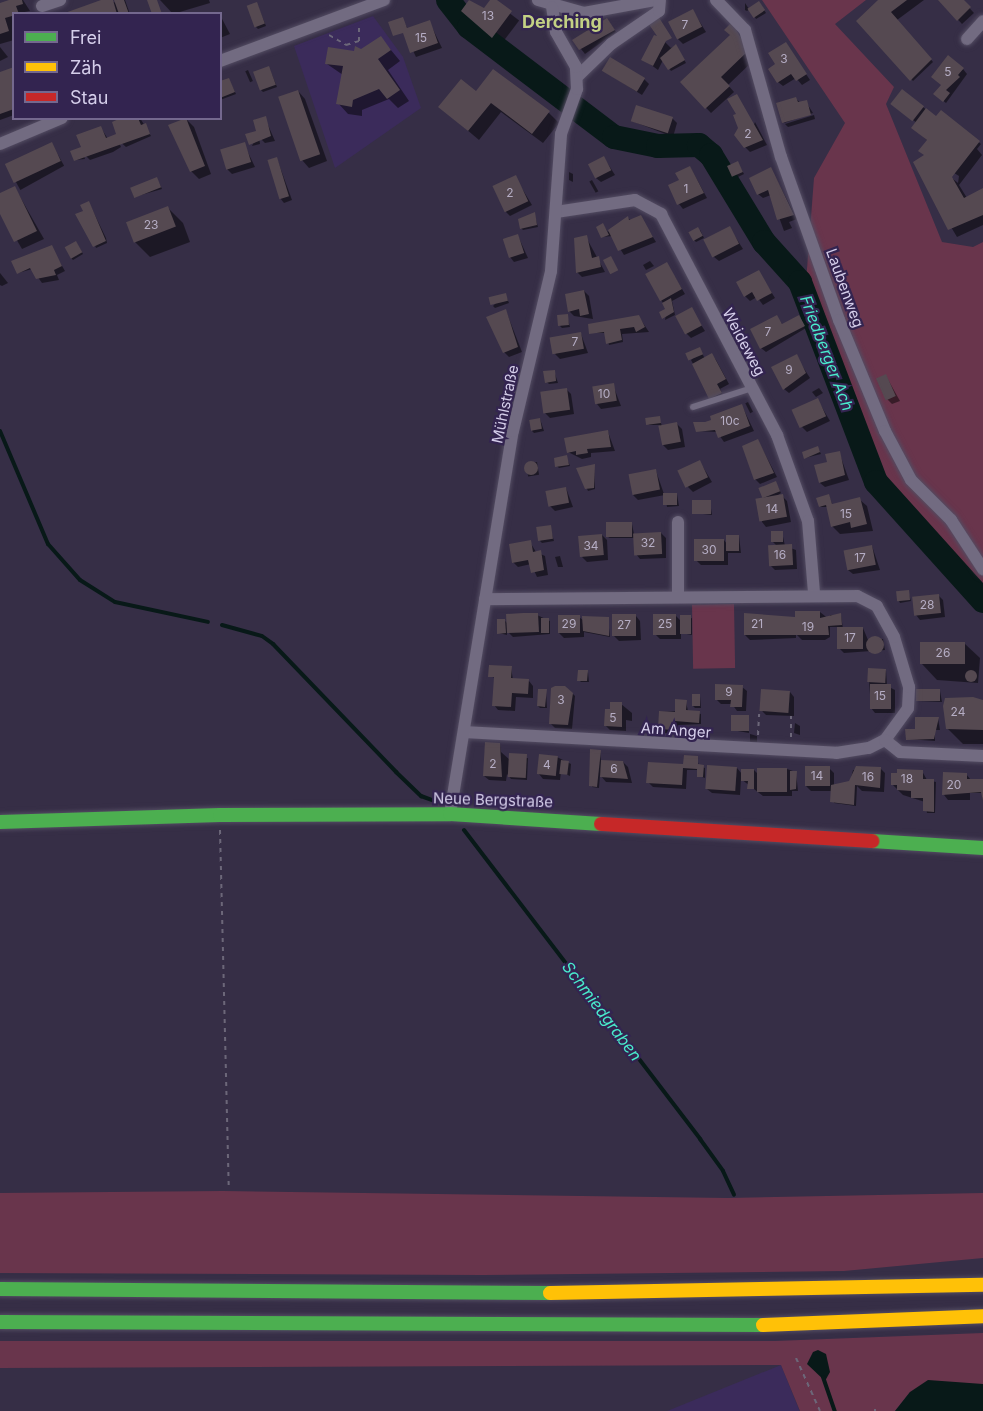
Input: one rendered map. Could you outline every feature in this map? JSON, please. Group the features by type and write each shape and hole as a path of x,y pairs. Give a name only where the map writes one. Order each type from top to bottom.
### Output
{"main road":[{"name":"Neue Bergstraße","path":"0,822 220,815 450,814 983,848"},
{"path":"0,1289 516,1295 840,1292 983,1285"},
{"path":"0,1322 555,1327 844,1324 983,1316"}],"street":[{"path":"42,6 60,0"},
{"path":"222,60 384,0"},
{"path":"538,0 552,7 584,13 655,0"},
{"path":"552,7 556,32 578,76 610,44 659,11 660,0"},
{"name":"Laubenweg","path":"716,0 745,30 781,157 839,320 885,431 911,480 951,520 983,569"},
{"path":"967,39 983,21"},
{"name":"Mühlstraße","path":"450,814 513,431 551,271 561,134 575,96 578,76"},
{"path":"0,144 57,120"},
{"name":"Weideweg","path":"556,212 635,200 661,214 777,435 804,505 811,538 814,593"},
{"path":"678,522 678,596"},
{"path":"485,599 814,593 857,596 871,601 894,637 909,698 903,718 885,740 900,752 983,756"},
{"name":"Am Anger","path":"464,732 790,752 853,752 885,740"}],"lane":[{"path":"693,407 752,388"}],"path":[{"path":"322,22 326,34 346,45 359,41 359,9"},
{"path":"758,750 759,714"},
{"path":"790,752 791,716"},
{"path":"220,815 229,1187"},
{"path":"796,1358 820,1411"}],"shaded area":[{"path":"762,0 866,0 835,24 894,87 886,104 942,242 973,247 983,242 983,592 881,478 805,295 814,178 845,123"},
{"path":"373,16 403,57 421,108 335,168 294,46"},
{"path":"734,604 735,668 693,669 692,605"},
{"path":"223,1191 728,1198 983,1193 983,1258 844,1271 483,1275 0,1273 0,1193"},
{"path":"983,1333 983,1384 910,1392 895,1411 800,1411 781,1365 0,1368 0,1341 775,1341"},
{"path":"818,1350 826,1354 830,1372 825,1381 807,1364 813,1352"},
{"path":"781,1365 800,1411 667,1411"},
{"path":"928,1380 983,1384 983,1411 895,1411 910,1392"}],"building":[{"path":"22,0 23,4 16,6 18,12 12,12 12,16 5,18 9,31 0,34 0,3"},
{"path":"101,0 113,0 116,12 68,12"},
{"path":"114,0 124,0 128,12 118,12"},
{"path":"147,0 157,0 161,12 151,12"},
{"path":"469,0 484,8 490,0 497,0 512,11 492,38 461,11"},
{"path":"878,0 907,0 891,12 932,59 910,81 856,21"},
{"path":"938,0 964,0 971,7 957,21"},
{"path":"759,1 765,10 754,18 747,9"},
{"path":"257,2 265,24 255,27 247,6"},
{"path":"693,9 702,27 677,40 668,22"},
{"path":"658,16 672,38 666,41 653,66 641,60 654,35 657,36 648,23"},
{"path":"403,17 407,28 430,20 438,43 410,53 403,33 393,36 388,22"},
{"path":"607,18 615,30 579,50 572,40"},
{"path":"732,22 748,51 721,77 730,86 705,109 680,82 730,35 724,30"},
{"path":"381,36 391,50 378,59 400,90 387,99 379,89 353,100 352,107 336,104 343,66 325,64 328,47 354,51 355,46 361,49"},
{"path":"786,42 807,74 796,81 791,74 777,83 768,69 775,64 768,53"},
{"path":"676,44 685,60 668,70 660,58"},
{"path":"948,55 964,68 958,75 960,77 946,90 950,93 943,102 933,94 941,85 931,77"},
{"path":"610,57 645,78 637,92 602,71"},
{"path":"269,66 276,85 260,91 253,72"},
{"path":"12,68 12,110 0,114 0,72"},
{"path":"493,69 550,111 532,134 491,103 468,131 438,107 461,79 476,91"},
{"path":"229,78 235,92 222,97 222,80"},
{"path":"902,89 924,106 912,121 890,104"},
{"path":"298,90 320,154 300,161 278,97"},
{"path":"737,94 763,140 744,148 734,135 738,128 733,115 736,114 727,99"},
{"path":"796,97 798,102 807,100 811,115 782,123 776,103"},
{"path":"636,105 673,117 668,133 631,121"},
{"path":"926,108 936,116 941,110 980,141 952,177 964,198 983,188 983,215 948,230 913,162 924,155 918,151 927,140 911,128"},
{"path":"266,116 271,136 249,145 245,134 256,131 253,120"},
{"path":"139,120 141,125 146,123 150,134 74,161 70,151 81,147 76,135 101,126 106,138 116,134 112,122"},
{"path":"187,120 205,166 190,172 168,125"},
{"path":"52,142 61,161 14,183 5,164"},
{"path":"245,142 251,162 226,170 220,150"},
{"path":"604,156 611,170 595,178 588,164"},
{"path":"277,157 289,196 279,199 267,160"},
{"path":"738,161 743,172 732,177 727,166"},
{"path":"690,166 704,193 677,205 668,185 679,180 675,173"},
{"path":"771,167 794,215 777,220 768,190 757,195 749,178"},
{"path":"516,175 528,201 505,212 492,186"},
{"path":"157,177 161,187 134,198 130,188"},
{"path":"15,186 37,231 14,242 0,214 0,193"},
{"path":"89,201 106,241 93,247 75,214 83,211 80,205"},
{"path":"168,206 176,227 134,243 126,222"},
{"path":"535,212 537,225 520,229 518,219"},
{"path":"641,215 653,237 618,251 608,230 628,216 629,220"},
{"path":"603,223 609,235 601,238 596,227"},
{"path":"730,226 739,244 712,257 703,240"},
{"path":"698,227 703,236 693,241 688,232"},
{"path":"518,234 524,253 509,258 503,239"},
{"path":"587,235 592,258 599,256 601,267 576,273 574,238"},
{"path":"76,241 82,252 71,259 65,247"},
{"path":"52,245 62,266 54,270 56,275 36,279 30,268 17,274 11,261"},
{"path":"611,256 618,270 610,274 603,260"},
{"path":"667,262 682,289 660,301 645,274"},
{"path":"759,270 772,293 757,301 752,292 744,297 736,282"},
{"path":"584,290 589,314 580,316 579,309 568,312 565,294"},
{"path":"506,293 508,301 490,305 489,297"},
{"path":"671,298 674,312 662,319 659,312 665,309 662,303"},
{"path":"692,307 702,326 685,334 675,316"},
{"path":"506,309 518,347 503,353 486,317"},
{"path":"568,314 569,325 558,326 557,315"},
{"path":"639,315 645,327 636,332 634,327 620,329 622,340 606,344 604,332 589,334 588,324"},
{"path":"777,315 782,324 799,315 805,326 760,349 750,329"},
{"path":"581,332 584,349 552,354 549,338"},
{"path":"700,347 703,354 688,361 685,353"},
{"path":"712,353 726,379 717,384 722,393 709,399 692,364"},
{"path":"797,354 806,373 783,390 771,367"},
{"path":"555,370 556,381 545,383 543,371"},
{"path":"886,374 896,396 886,400 876,378"},
{"path":"614,383 617,401 595,404 592,386"},
{"path":"567,388 570,410 543,414 540,392"},
{"path":"818,398 826,416 800,428 792,410"},
{"path":"742,404 750,426 718,438 715,430 696,432 693,422 711,420 710,416"},
{"path":"660,416 661,423 646,425 645,418"},
{"path":"540,418 542,429 531,431 529,420"},
{"path":"677,422 681,442 662,445 658,426"},
{"path":"608,430 611,447 587,449 588,453 576,455 576,451 567,453 564,438"},
{"path":"758,439 774,473 754,480 742,446"},
{"path":"818,446 820,452 804,459 802,452"},
{"path":"840,451 845,475 819,483 814,465 827,462 825,454"},
{"path":"567,455 569,465 555,467 554,458"},
{"path":"700,460 708,477 685,488 677,471"},
{"path":"528,461 534,461 538,468 534,475 528,475 524,471 524,465"},
{"path":"595,464 594,488 585,489 576,468"},
{"path":"656,469 660,490 633,495 629,474"},
{"path":"776,481 780,491 763,498 758,488"},
{"path":"566,487 569,503 548,507 545,491"},
{"path":"663,493 677,493 677,505 663,505"},
{"path":"783,494 787,517 759,522 755,499"},
{"path":"829,494 832,504 860,497 867,524 851,528 850,522 831,527 826,505 819,507 816,498"},
{"path":"692,500 711,500 711,514 692,514"},
{"path":"606,522 632,522 632,537 606,537"},
{"path":"551,525 553,539 538,541 536,527"},
{"path":"771,531 783,531 783,542 771,542"},
{"path":"661,532 662,554 634,555 633,533"},
{"path":"602,534 604,555 580,557 578,536"},
{"path":"726,535 739,535 739,551 726,551"},
{"path":"694,539 724,539 724,561 694,561"},
{"path":"531,540 533,552 541,550 544,570 531,573 528,560 512,563 509,544"},
{"path":"792,544 793,565 769,566 768,545"},
{"path":"872,545 876,565 847,570 844,551"},
{"path":"909,590 910,600 897,601 896,591"},
{"path":"939,594 941,613 914,616 912,597"},
{"path":"795,611 820,611 820,618 841,613 842,625 828,626 829,635 744,635 744,613 795,617"},
{"path":"538,613 539,632 507,633 506,614"},
{"path":"612,614 636,614 636,636 612,636"},
{"path":"653,614 676,614 676,635 653,635"},
{"path":"558,615 580,615 580,633 558,633"},
{"path":"680,615 691,615 691,634 680,634"},
{"path":"582,616 609,617 609,636 583,631"},
{"path":"541,618 549,618 549,633 541,633"},
{"path":"497,619 505,619 506,633 497,634"},
{"path":"837,627 863,627 863,649 837,649"},
{"path":"875,636 881,639 884,645 881,651 875,654 869,651 866,645 869,639"},
{"path":"920,642 965,642 965,664 920,664"},
{"path":"489,665 512,666 511,678 529,679 528,694 512,693 511,707 492,706 494,677 488,677"},
{"path":"868,668 886,669 885,683 867,682"},
{"path":"578,670 588,670 587,681 577,681"},
{"path":"973,670 977,676 973,682 969,682 965,674"},
{"path":"715,684 743,685 742,707 730,707 731,700 715,700"},
{"path":"870,684 891,684 891,709 870,709"},
{"path":"565,686 573,693 568,725 549,724 551,688"},
{"path":"538,689 547,689 545,707 537,706"},
{"path":"761,689 790,691 788,713 759,711"},
{"path":"916,689 940,689 940,701 916,701"},
{"path":"692,694 700,694 700,706 692,706"},
{"path":"973,697 983,700 983,730 946,729 943,706 945,698"},
{"path":"675,699 687,700 686,710 700,711 699,723 675,721 674,730 658,729 659,711 675,712"},
{"path":"610,702 622,702 622,727 604,726 605,709 610,709"},
{"path":"731,715 749,715 749,731 731,731"},
{"path":"915,717 939,717 934,739 906,740 905,729 915,729"},
{"path":"485,742 500,743 502,777 483,776"},
{"path":"590,749 601,750 597,787 589,786"},
{"path":"509,753 527,754 526,778 508,777"},
{"path":"539,754 558,756 556,776 537,774"},
{"path":"684,755 698,756 698,764 704,765 703,777 697,777 697,769 683,768 682,785 646,783 648,762 683,764"},
{"path":"561,760 569,761 567,775 559,774"},
{"path":"601,760 623,761 628,779 600,777"},
{"path":"707,765 737,767 735,791 705,789"},
{"path":"805,766 830,766 830,786 805,786"},
{"path":"856,766 881,767 880,788 855,785 854,805 830,802 831,785 849,781"},
{"path":"757,768 787,768 787,792 757,792"},
{"path":"741,769 754,769 754,789 747,789 748,781 741,781"},
{"path":"897,769 923,770 923,779 934,779 934,812 923,811 923,798 911,798 911,791 897,790 897,785 891,785 891,773 897,773"},
{"path":"790,771 797,771 796,789 790,790"},
{"path":"943,772 967,773 967,779 983,779 983,801 981,792 942,795"}],"waterway":[{"name":"Friedberger Ach","path":"448,0 469,27 614,137 658,146 699,145 711,155 764,242 800,282 876,482 983,601"},
{"name":"Schmiedgraben","path":"0,431 48,544 80,580 115,602 208,622"},
{"name":"Schmiedgraben","path":"222,625 262,636 273,644 396,772 421,796 432,800"},
{"name":"Schmiedgraben","path":"464,830 700,1139 723,1171 734,1195"},
{"path":"823,1377 835,1411"}],"traffic: fast":[{"path":"0,822 220,815 450,814 601,824"},
{"path":"872,841 983,848"},
{"path":"0,1289 550,1293"},
{"path":"0,1322 763,1325"}],"traffic: slow":[{"path":"550,1293 983,1285"},
{"path":"763,1325 983,1316"}],"traffic: jam":[{"path":"601,824 872,841"}],"district":[{"name":"Derching","path":"562,22"}]}
